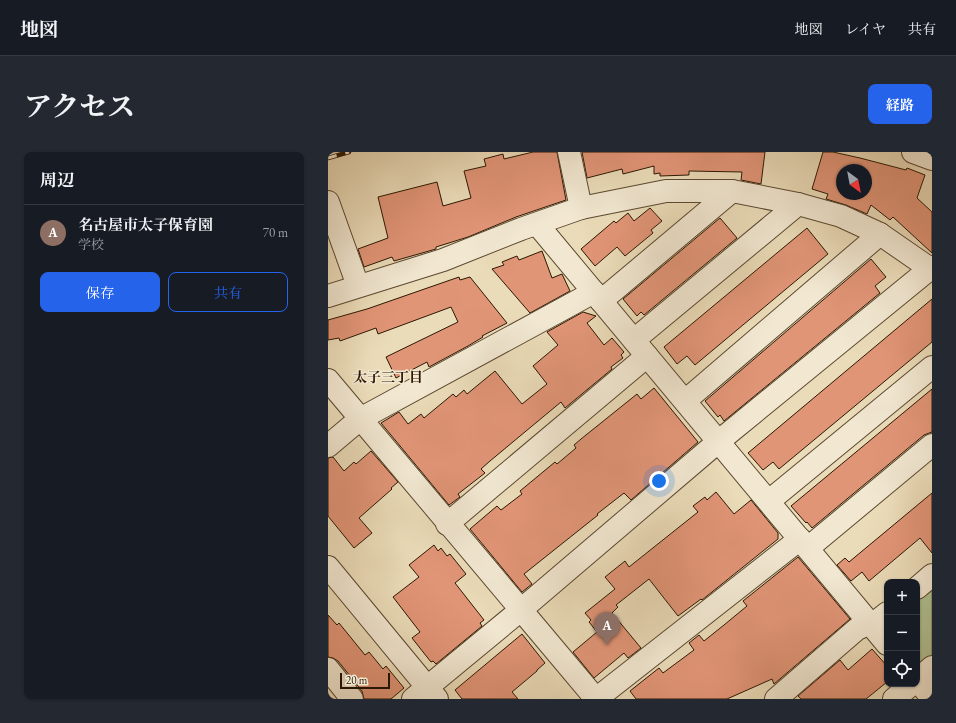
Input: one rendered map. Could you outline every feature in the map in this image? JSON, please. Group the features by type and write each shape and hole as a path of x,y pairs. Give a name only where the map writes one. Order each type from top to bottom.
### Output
{"street":[{"path":"569,152 581,208"},
{"path":"913,152 932,159"},
{"path":"328,296 443,260 521,229 581,208 666,191 732,191 798,204 841,216 880,234 931,268 719,442 522,609 426,695 328,568"},
{"path":"328,446 360,419 598,296 732,191"},
{"path":"328,202 358,286"},
{"path":"447,524 798,204"},
{"path":"537,224 804,543 878,618 884,635"},
{"path":"685,401 880,234"},
{"path":"769,501 932,367"},
{"path":"328,380 447,524 522,609 596,699 932,445"},
{"path":"920,585 932,575"},
{"path":"776,699 857,629 878,618"},
{"path":"920,678 932,668"},
{"path":"328,669 352,699"},
{"path":"920,684 932,698"},
{"path":"894,699 908,687"}],"green space":[{"path":"932,582 932,655 921,664 920,664 920,592"}],"building":[{"path":"533,152 557,152 566,200 516,217 468,237 436,247 436,249 394,261 392,257 364,267 358,249 388,238 378,197 437,182 443,206 471,198 464,171 486,166 484,159 503,154 504,159"},
{"path":"582,152 765,152 761,184 741,180 742,172 689,171 689,175 660,176 660,173 654,174 654,166 623,174 622,169 587,178"},
{"path":"823,152 833,152 906,170 907,168 925,175 917,198 932,212 932,253 893,217 890,220 871,205 867,214 846,205 826,199 828,194 812,189"},
{"path":"650,208 662,221 651,230 653,233 625,256 617,247 595,266 581,249 614,221 616,223 628,213 634,221"},
{"path":"720,218 737,238 644,315 641,312 637,316 623,299"},
{"path":"807,228 828,254 695,365 687,356 677,364 664,347"},
{"path":"542,251 552,278 562,274 570,291 530,313 492,269 504,265 502,262 517,256 519,260"},
{"path":"871,259 886,277 875,286 880,293 724,421 720,415 718,417 705,401"},
{"path":"459,277 460,280 470,277 507,323 429,367 427,362 396,378 386,357 458,322 451,307 378,334 376,328 340,341 339,338 328,340 328,320 367,309"},
{"path":"932,299 932,342 779,469 773,462 763,470 748,453"},
{"path":"583,312 596,316 587,323 604,345 612,338 624,352 621,355 623,358 565,408 561,402 490,461 481,469 485,473 458,494 460,497 449,505 381,423 399,412 408,424 421,414 424,418 453,394 456,397 464,390 467,394 495,371 522,404 547,384 533,366 558,345 547,332"},
{"path":"654,388 698,442 631,500 624,493 524,574 532,584 522,592 470,529 497,506 501,510 522,494 520,491 555,462 557,464 576,448 574,445 637,394 641,399"},
{"path":"932,389 932,432 924,435 812,528 807,522 806,523 791,506"},
{"path":"371,451 398,482 359,518 372,533 354,548 328,516 328,458 333,457 344,471 354,462 356,464"},
{"path":"716,492 734,514 751,500 778,533 778,539 702,600 701,599 678,616 649,579 616,605 618,607 612,613 641,648 628,658 624,653 594,678 573,652 597,632 589,622 591,620 585,613 615,589 605,577 625,561 629,567 698,512 693,506 705,497 707,500"},
{"path":"932,493 932,553 920,538 869,581 862,572 851,581 837,565 845,558 849,562"},
{"path":"434,545 438,551 441,548 447,556 450,554 466,574 455,583 484,620 480,623 482,626 436,664 433,661 431,662 412,638 420,632 393,597 419,577 409,565"},
{"path":"798,557 850,619 774,684 772,679 727,699 636,699 630,691 659,668 663,673 694,650 689,643 699,635 704,641 747,606 743,601"},
{"path":"328,615 337,625 339,623 365,655 369,652 383,669 386,666 404,688 391,699 364,699 362,691 338,661 328,657"},
{"path":"522,634 545,663 512,692 518,699 462,699 455,690"},
{"path":"872,649 884,663 884,684 866,699 801,699 798,696 840,660 848,670"}],"railway":[{"path":"328,158 349,152"}],"place":[{"name":"名古屋市太子保育園","path":"607,645"}],"district":[{"name":"太子三丁目","path":"388,377"}]}
